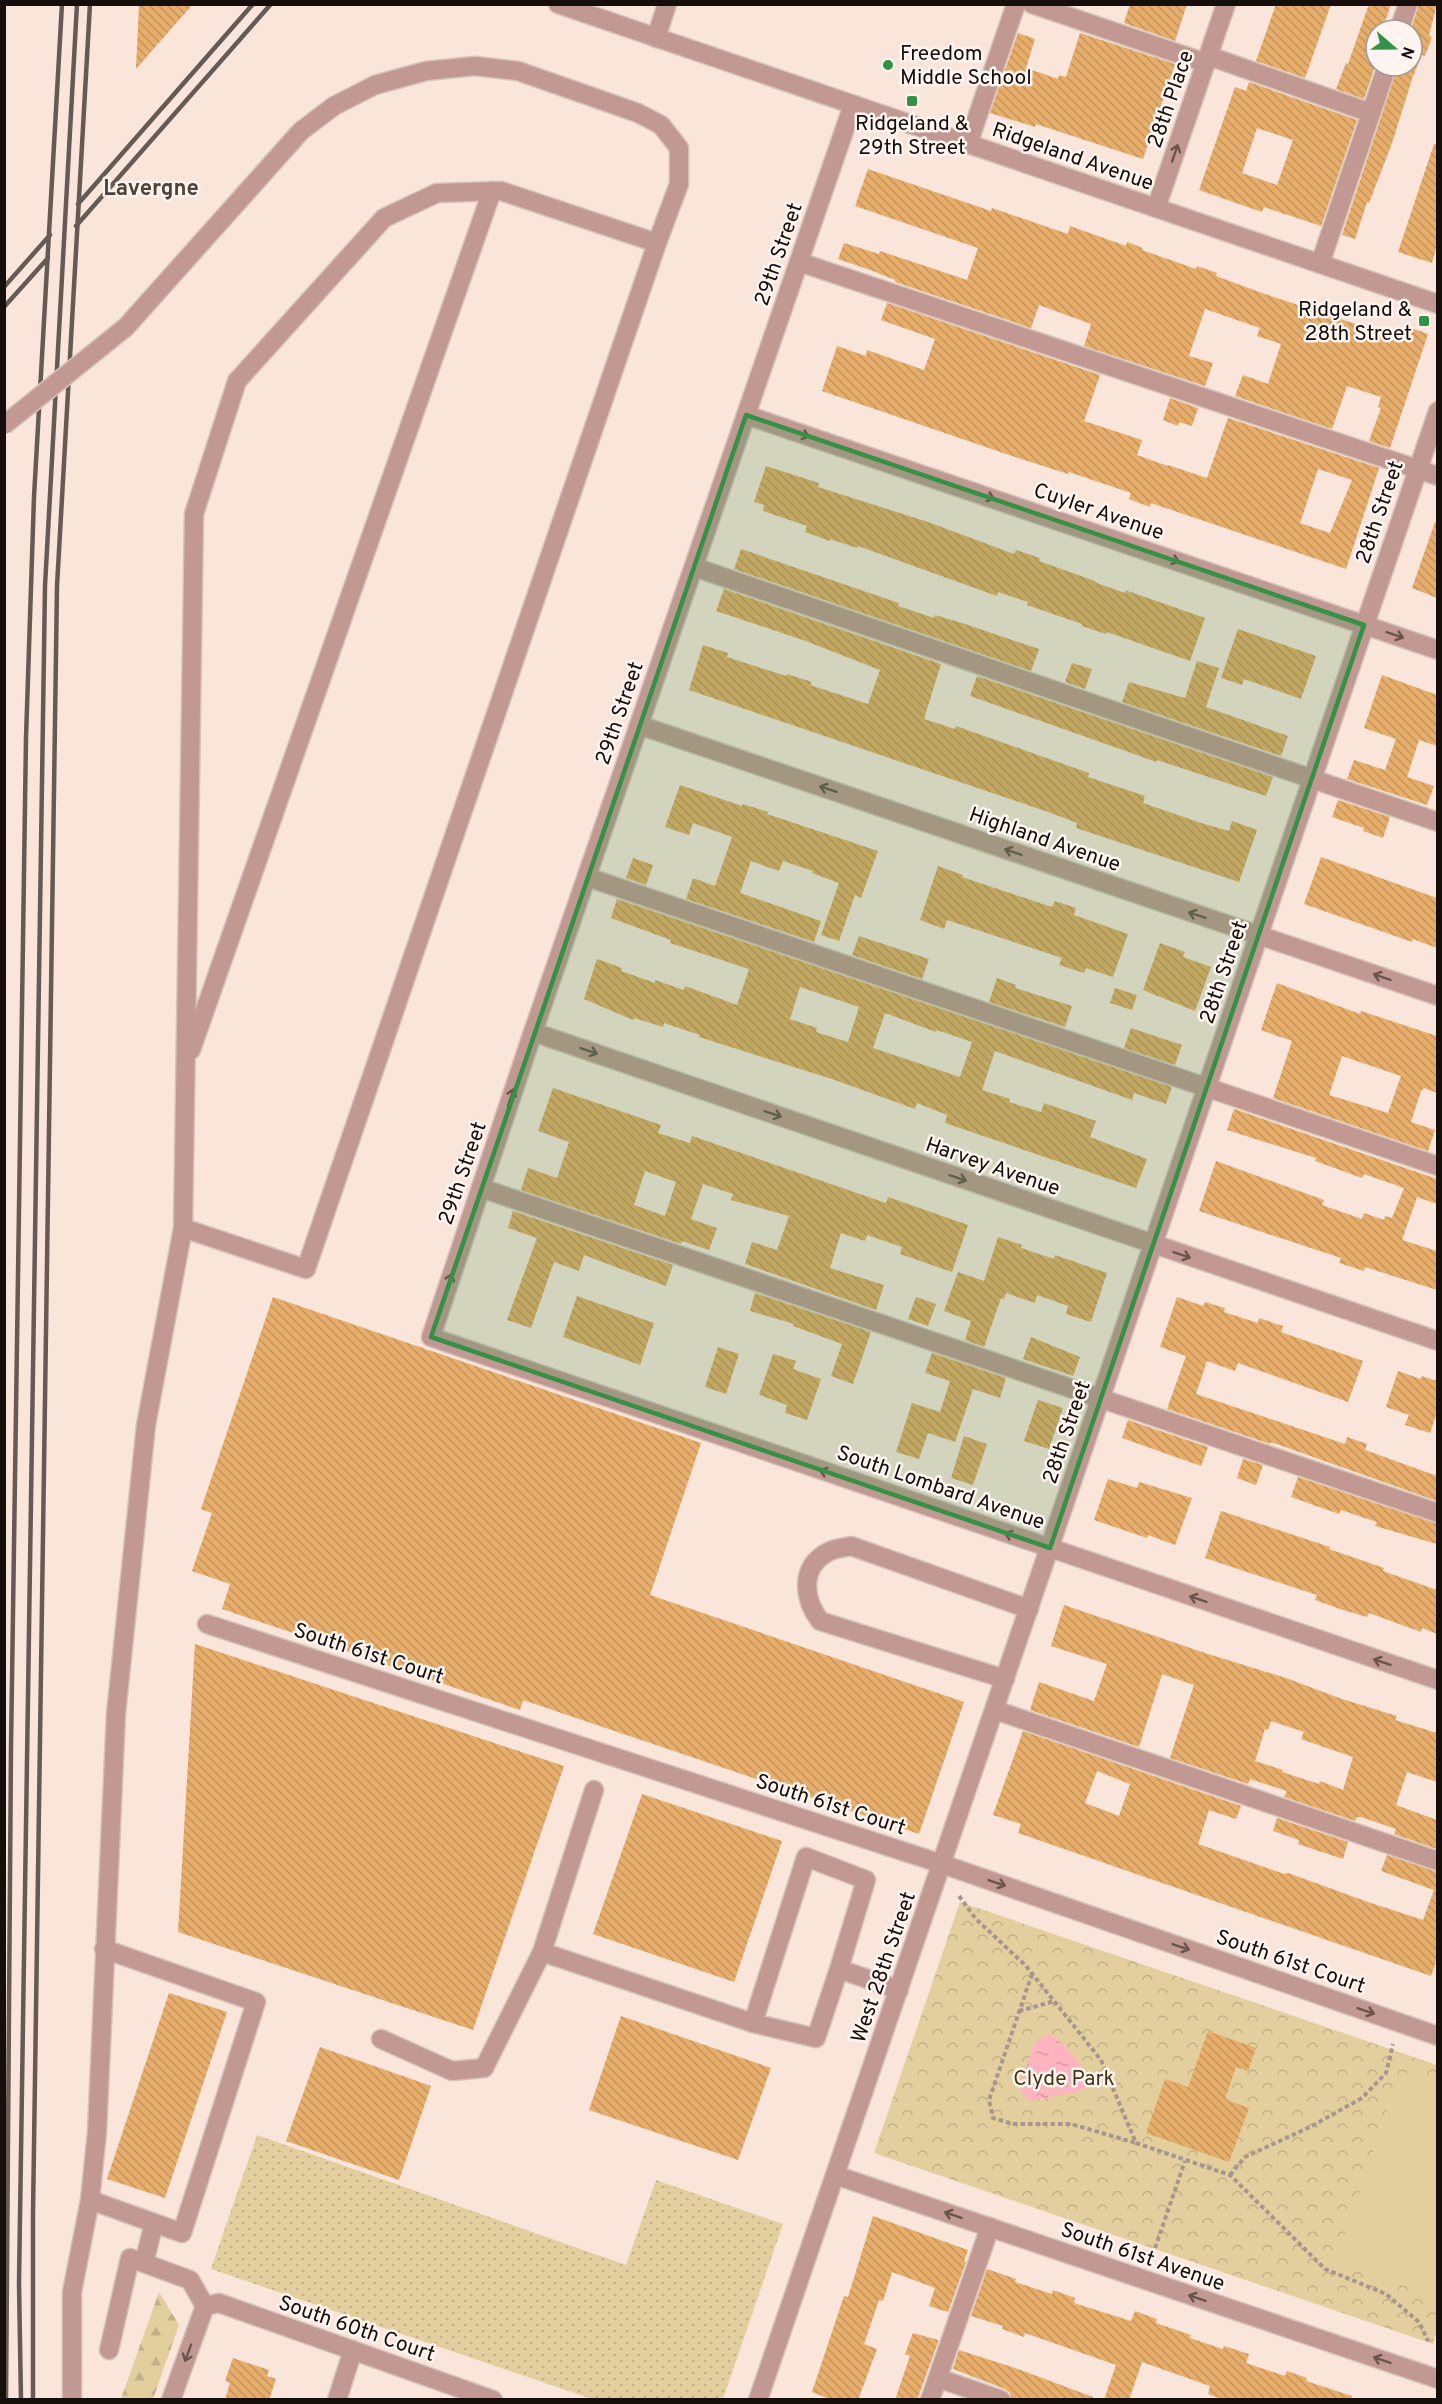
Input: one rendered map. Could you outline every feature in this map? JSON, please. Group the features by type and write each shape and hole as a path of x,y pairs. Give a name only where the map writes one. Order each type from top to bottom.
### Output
{"street":[{"name":"Ridgeland Avenue","path":"558,4 1437,304"},
{"path":"656,38 668,4"},
{"path":"968,144 1016,4"},
{"path":"1032,4 1371,113"},
{"name":"28th Place","path":"1156,208 1226,4"},
{"path":"4,425 126,327 301,131 334,106 375,86 426,71 475,66 518,71 638,113 661,125 679,148 679,184 306,1269 183,1228"},
{"path":"1320,264 1383,78"},
{"name":"29th Street","path":"431,1337 533,1032 853,105"},
{"path":"186,1067 492,191"},
{"path":"72,2400 72,2292 90,2200 97,2132 115,1726 146,1425 183,1228 194,514 237,381 384,218 437,193 501,191 657,243"},
{"path":"799,261 1437,476"},
{"name":"28th Street","path":"1050,1548 1437,411"},
{"name":"Cuyler Avenue","path":"746,415 1437,650"},
{"path":"693,567 1437,822"},
{"name":"Highland Avenue","path":"639,725 1437,996"},
{"path":"587,877 1437,1166"},
{"name":"Harvey Avenue","path":"533,1032 1437,1341"},
{"path":"481,1188 1437,1513"},
{"name":"South Lombard Avenue","path":"431,1337 1437,1680"},
{"path":"1005,1680 820,1621 810,1607 806,1587 815,1562 830,1551 851,1546 1029,1609"},
{"name":"West 28th Street","path":"758,2400 1050,1548"},
{"name":"South 61st Court","path":"207,1624 942,1864 1437,2036"},
{"path":"995,1710 1437,1861"},
{"path":"381,2039 452,2071 484,2068 542,1952 594,1790"},
{"path":"542,1952 753,2023 816,2038 866,1880 806,1857 753,2023"},
{"path":"90,2200 182,2234 256,2001 104,1950"},
{"path":"839,1969 898,1990"},
{"name":"South 61st Avenue","path":"835,2175 1437,2379"},
{"path":"144,2263 154,2223"},
{"path":"930,2400 990,2227"},
{"path":"109,2350 129,2258 190,2280 205,2306 171,2400"},
{"name":"South 60th Court","path":"205,2306 219,2303 493,2400"},
{"path":"337,2400 353,2350"},
{"path":"938,2378 1001,2400"}],"path":[{"path":"959,1896 976,1919 1032,1973 1101,2060 1136,2143"},
{"path":"1032,1973 989,2100 993,2118 1013,2124 1071,2124 1230,2175 1325,2269 1386,2294 1419,2322 1428,2342"},
{"path":"1018,2011 1055,2001"},
{"path":"1230,2175 1245,2157 1312,2126 1362,2097 1386,2073 1393,2044"},
{"path":"1155,2248 1185,2161"}],"highlighted area":[{"path":"746,415 1364,625 1050,1548 431,1337"}],"green space":[{"name":"Clyde Park","path":"960,1902 1437,2065 1437,2330 1433,2344 874,2153"},
{"path":"1400,2071 1437,2084 1437,2297 1336,2262"},
{"path":"257,2135 626,2265 656,2180 783,2224 723,2399 592,2399 211,2269"},
{"path":"159,2292 179,2325 153,2399 121,2399"}],"water":[{"path":"1049,2034 1075,2057 1083,2069 1087,2077 1085,2088 1031,2101 1021,2093 1021,2082 1035,2042"}],"building":[{"path":"139,4 193,4 136,69"},
{"path":"1130,4 1187,4 1175,41 1124,23"},
{"path":"1276,4 1331,4 1305,78 1256,61"},
{"path":"1369,4 1391,4 1386,18 1364,18"},
{"path":"1419,4 1437,4 1429,36 1432,37 1425,56 1424,18 1415,18"},
{"path":"1364,18 1364,78 1371,78 1364,99 1336,89 1346,63 1348,64"},
{"path":"1018,33 1035,39 1026,68 1058,79 1059,75 1066,77 1080,33 1175,64 1143,159 1036,124 1035,127 990,113"},
{"path":"1394,78 1412,78 1392,143 1369,203 1367,202 1355,239 1342,235"},
{"path":"1249,82 1357,120 1321,226 1264,207 1262,212 1199,190 1235,87 1246,91","holes":["1257,128 1293,140 1277,185 1242,173"]},
{"path":"1434,144 1437,144 1437,245 1432,263 1398,252"},
{"path":"868,169 991,211 992,208 1068,234 1070,226 1126,246 1127,242 1143,248 1142,250 1196,269 1197,266 1217,273 1216,276 1262,293 1401,339 1406,326 1428,334 1390,448 1369,441 1381,408 1378,407 1381,397 1347,386 1332,429 1235,396 1243,375 1268,384 1281,344 1257,336 1260,328 1205,309 1189,356 1213,363 1205,386 1084,346 1091,324 1039,305 1031,328 895,282 873,271 838,259 844,243 879,254 880,251 967,280 978,248 855,206"},
{"path":"887,303 1100,375 1084,421 1142,440 1137,455 1207,478 1228,418 1379,468 1346,569 1151,503 1150,507 1129,499 1131,493 1012,456 822,391 837,346 866,356 867,350 924,370 935,339 881,320","holes":["1318,469 1352,480 1330,533 1300,523"]},
{"path":"1170,398 1198,408 1192,426 1179,422 1178,426 1163,420"},
{"path":"766,466 819,483 818,487 928,522 1014,554 1016,550 1040,558 1039,561 1094,582 1125,593 1125,590 1205,618 1190,661 1107,632 1106,634 1082,626 1082,624 1027,605 1028,602 998,592 997,596 858,546 857,548 830,539 830,541 805,532 807,526 763,511 764,505 754,502"},
{"path":"1435,522 1437,522 1437,598 1412,588"},
{"path":"741,549 899,603 898,606 934,618 935,615 962,623 1039,649 1031,671 734,569"},
{"path":"724,589 941,664 924,719 955,729 956,726 1089,773 1088,777 1145,796 1143,803 1201,823 1229,831 1232,821 1257,830 1239,882 1076,828 1077,823 1051,813 689,690 703,645 728,653 727,657 812,682 810,685 868,704 880,670 803,640 716,611"},
{"path":"1238,629 1316,656 1301,699 1244,679 1242,685 1221,678"},
{"path":"1197,661 1219,668 1206,707 1288,736 1281,756 1122,702 1129,682 1185,698"},
{"path":"1072,663 1092,669 1085,689 1065,682"},
{"path":"1382,675 1437,695 1437,746 1419,740 1407,777 1434,786 1427,805 1347,779 1354,760 1385,770 1396,739 1364,728"},
{"path":"977,676 1273,777 1266,796 1157,760 1156,762 970,696"},
{"path":"680,785 742,806 743,804 768,812 767,814 878,851 861,898 855,895 839,941 821,935 839,883 783,861 779,871 751,861 740,893 821,921 814,942 686,899 693,878 715,886 732,837 693,823 689,835 665,827"},
{"path":"1338,800 1390,817 1383,838 1363,831 1364,828 1332,817"},
{"path":"1321,857 1437,898 1437,948 1413,939 1412,942 1304,904"},
{"path":"633,858 653,865 646,885 626,878"},
{"path":"938,866 963,875 962,877 1052,907 1055,901 1076,908 1074,915 1128,934 1113,977 1086,968 1084,973 1059,965 1062,958 947,920 944,929 920,920"},
{"path":"617,899 1172,1087 1166,1104 1134,1093 1132,1100 995,1051 982,1090 1010,1099 1009,1102 1041,1112 1044,1103 1096,1121 1090,1137 1147,1159 1136,1188 945,1123 947,1115 917,1103 915,1109 832,1079 699,1037 700,1035 664,1023 663,1027 634,1018 633,1020 584,999 597,959 622,968 621,971 655,983 655,980 684,990 685,986 737,1005 749,969 670,943 671,940 611,918","holes":["800,987 859,1007 848,1042 816,1032 817,1028 790,1019","885,1013 936,1032 937,1030 972,1042 960,1077 873,1048"]},
{"path":"859,936 929,959 922,979 852,955"},
{"path":"1160,943 1185,952 1183,957 1211,967 1195,1011 1143,990"},
{"path":"997,978 1016,985 1015,988 1072,1006 1065,1027 989,1002"},
{"path":"1277,983 1360,1014 1361,1011 1437,1036 1437,1093 1424,1088 1421,1091 1411,1122 1435,1130 1428,1151 1273,1098 1292,1041 1261,1030","holes":["1342,1056 1401,1076 1388,1113 1329,1095"]},
{"path":"1115,988 1137,995 1132,1010 1110,1003"},
{"path":"1131,1028 1182,1045 1175,1065 1124,1048"},
{"path":"553,1088 661,1125 658,1133 690,1143 692,1136 886,1203 888,1197 968,1225 952,1272 900,1254 902,1247 867,1235 865,1241 841,1233 830,1268 884,1285 876,1310 745,1264 752,1242 777,1250 789,1216 731,1200 733,1194 703,1184 691,1219 717,1228 709,1250 682,1241 681,1244 521,1190 528,1168 557,1178 569,1142 538,1131","holes":["645,1171 676,1182 665,1216 634,1205"]},
{"path":"1234,1109 1437,1179 1437,1204 1417,1197 1402,1240 1437,1251 1437,1290 1365,1267 1364,1271 1339,1263 1341,1258 1199,1211 1216,1161 1324,1200 1322,1205 1362,1219 1364,1213 1384,1220 1385,1216 1392,1218 1404,1188 1364,1174 1362,1178 1315,1161 1316,1158 1227,1130"},
{"path":"513,1211 673,1265 666,1286 584,1255 579,1271 554,1262 531,1328 507,1320 537,1238 508,1228"},
{"path":"998,1237 1022,1245 1021,1248 1054,1259 1055,1255 1107,1273 1091,1322 1066,1314 1068,1306 1037,1295 1035,1303 1006,1293 1004,1299 1001,1298 984,1347 965,1340 971,1321 944,1311 958,1272 984,1281"},
{"path":"755,1293 871,1332 853,1384 831,1376 842,1344 793,1326 794,1324 750,1311"},
{"path":"577,1296 654,1323 640,1365 563,1337"},
{"path":"273,1297 701,1443 650,1595 964,1702 919,1834 523,1700 520,1710 222,1609 230,1584 192,1571 212,1513 201,1509"},
{"path":"916,1297 936,1304 928,1326 908,1319"},
{"path":"1177,1297 1203,1306 1205,1302 1225,1308 1224,1312 1258,1323 1259,1318 1283,1326 1281,1332 1363,1361 1348,1402 1238,1363 1235,1371 1207,1361 1196,1394 1345,1444 1347,1437 1367,1444 1365,1450 1437,1476 1437,1501 1271,1442 1270,1444 1167,1409 1186,1356 1160,1347"},
{"path":"1031,1337 1080,1357 1073,1376 1023,1359"},
{"path":"718,1347 739,1354 726,1394 705,1387"},
{"path":"932,1353 1006,1378 1000,1398 973,1389 955,1442 928,1433 919,1459 896,1452 912,1403 940,1412 950,1381 925,1373"},
{"path":"773,1354 796,1361 793,1369 821,1379 807,1420 785,1413 787,1405 759,1395"},
{"path":"1398,1371 1421,1379 1422,1376 1437,1381 1437,1412 1430,1433 1405,1425 1409,1415 1386,1407"},
{"path":"1038,1400 1063,1408 1049,1449 1024,1441"},
{"path":"1128,1420 1208,1447 1201,1466 1122,1438"},
{"path":"964,1436 987,1444 973,1485 951,1478"},
{"path":"1243,1459 1263,1465 1256,1485 1237,1478"},
{"path":"1298,1477 1437,1524 1437,1544 1375,1526 1377,1522 1341,1510 1339,1514 1291,1497"},
{"path":"1108,1479 1137,1488 1139,1482 1192,1498 1175,1545 1094,1520"},
{"path":"1221,1511 1330,1547 1329,1549 1384,1568 1383,1571 1437,1590 1437,1634 1422,1628 1421,1632 1369,1613 1367,1617 1340,1609 1315,1600 1317,1595 1205,1558"},
{"path":"1064,1605 1397,1716 1395,1720 1437,1733 1437,1782 1407,1772 1396,1805 1437,1820 1437,1849 1394,1834 1396,1829 1361,1817 1357,1817 1355,1821 1284,1797 1287,1791 1250,1779 1248,1784 1170,1758 1194,1685 1162,1674 1139,1747 1030,1710 1039,1682 1094,1701 1107,1664 1051,1646","holes":["1271,1721 1304,1732 1301,1739 1353,1757 1343,1790 1320,1781 1319,1784 1282,1772 1283,1770 1255,1761 1265,1729 1268,1730"]},
{"path":"195,1644 564,1766 473,2030 178,1932"},
{"path":"1023,1731 1241,1806 1236,1819 1209,1810 1198,1844 1284,1874 1288,1873 1423,1920 1434,1890 1381,1871 1387,1855 1437,1872 1437,1959 1431,1976 1018,1833 1021,1824 993,1815","holes":["1097,1771 1130,1784 1119,1816 1085,1803"]},
{"path":"642,1794 782,1841 734,1982 593,1934"},
{"path":"1277,1818 1348,1842 1343,1859 1298,1844 1299,1840 1273,1831"},
{"path":"169,1993 227,2012 165,2198 107,2179"},
{"path":"621,2016 771,2068 738,2160 589,2110"},
{"path":"1208,2031 1256,2048 1248,2071 1236,2067 1225,2099 1249,2108 1229,2162 1146,2133 1165,2079 1188,2087"},
{"path":"320,2047 431,2086 399,2180 286,2141"},
{"path":"873,2216 968,2250 964,2261 966,2262 948,2312 929,2306 935,2288 892,2272 883,2301 879,2300 864,2344 877,2349 858,2400 832,2400 812,2392 844,2296 848,2297"},
{"path":"987,2269 1016,2279 1015,2282 1052,2294 1053,2290 1075,2298 1074,2303 1131,2321 1135,2311 1157,2319 1156,2323 1191,2335 1190,2338 1223,2349 1224,2346 1249,2354 1246,2363 1285,2376 1287,2371 1307,2378 1306,2381 1352,2396 1351,2400 1224,2400 1208,2394 1210,2386 1142,2362 1129,2400 1104,2400 1116,2365 1025,2333 1024,2337 1002,2329 1003,2326 971,2316"},
{"path":"913,2333 938,2340 938,2342 917,2400 895,2400 910,2356 905,2354"},
{"path":"959,2350 1018,2369 1093,2397 1093,2400 1012,2400 1010,2393 1005,2389 953,2369"},
{"path":"233,2358 269,2370 267,2376 276,2379 269,2400 225,2400 230,2383 225,2381"}],"railway":[{"path":"6,2400 11,1747 26,738 34,497 62,4"},
{"path":"21,2400 19,2283 45,586 77,4"},
{"path":"33,2400 33,2214 57,586 90,4"},
{"path":"78,204 253,4"},
{"path":"76,226 271,4"},
{"path":"4,287 50,235"},
{"path":"4,307 48,258"}],"place":[{"name":"Freedom Middle School","path":"888,65"},
{"name":"Ridgeland & 29th Street","path":"912,101"},
{"name":"Ridgeland & 28th Street","path":"1424,321"}],"district":[{"name":"Lavergne","path":"151,187"}]}
